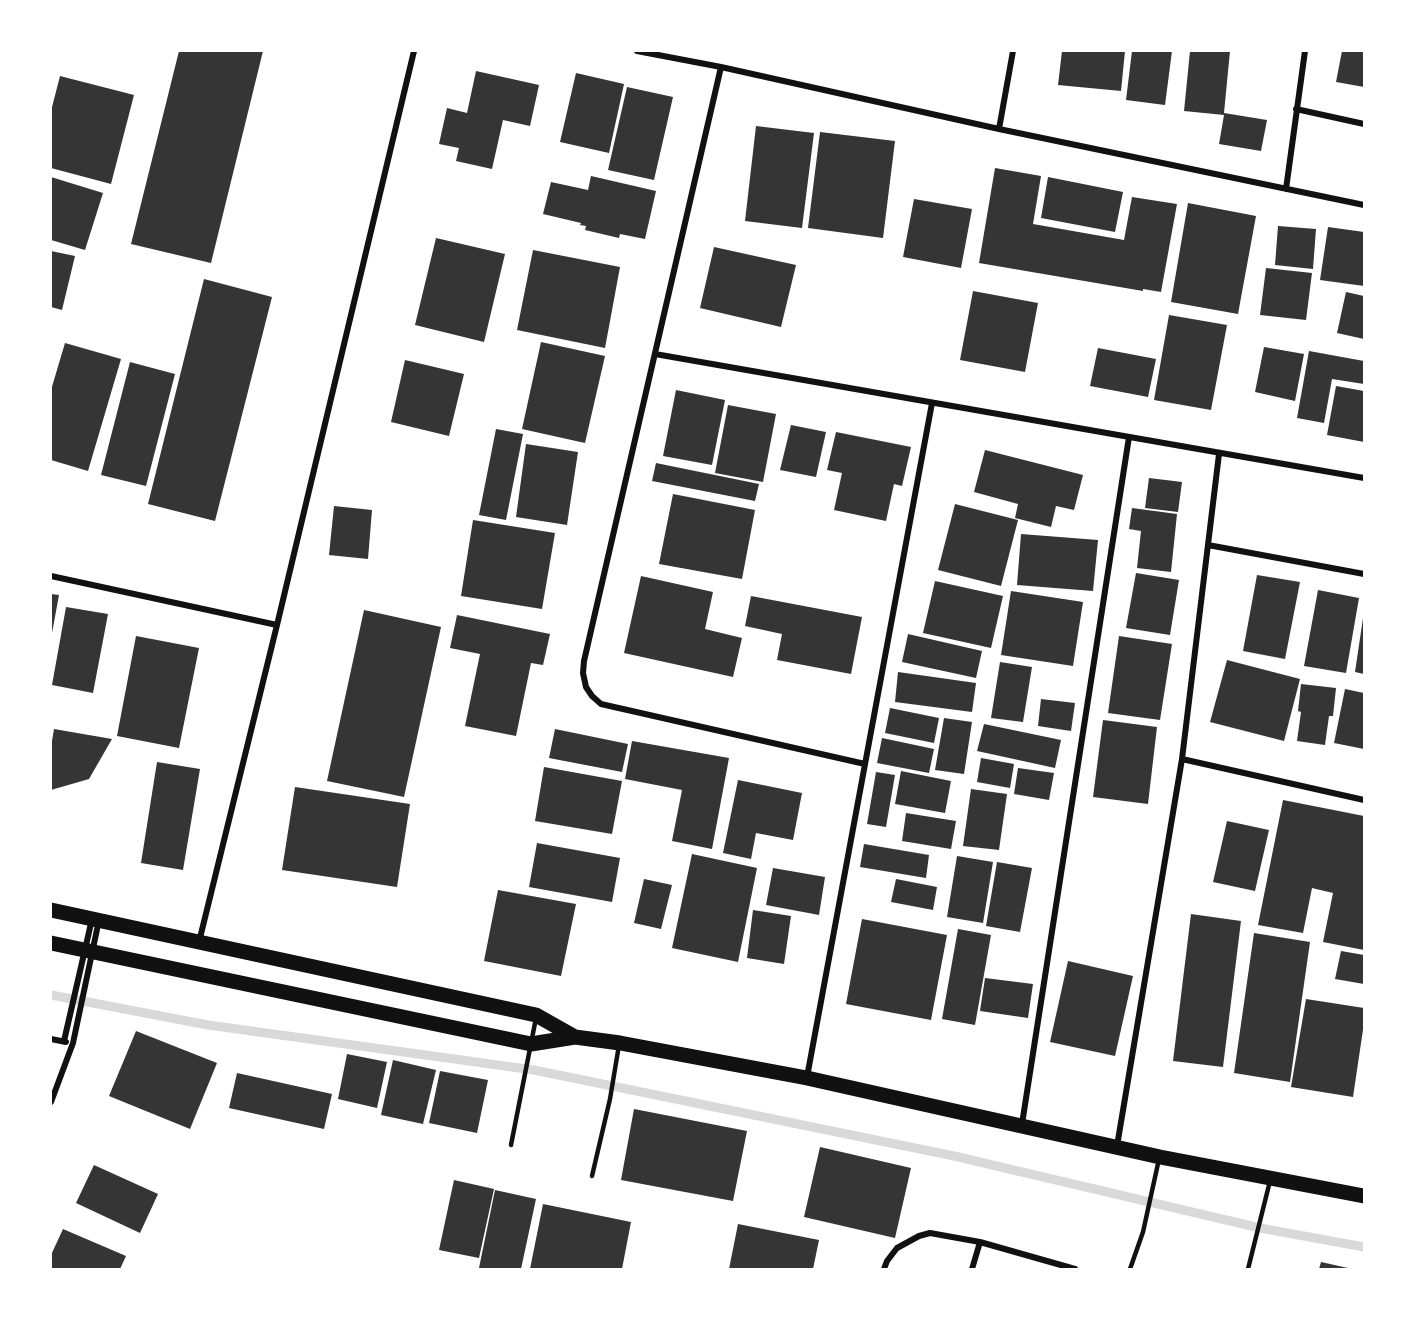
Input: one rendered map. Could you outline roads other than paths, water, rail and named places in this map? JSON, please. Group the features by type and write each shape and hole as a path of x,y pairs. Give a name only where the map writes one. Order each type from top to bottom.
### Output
{"main road":[{"path":"51,910 537,1015 575,1037 620,1043 807,1078 1160,1157 1364,1196"},
{"path":"51,943 529,1050 575,1037"}],"street":[{"path":"198,942 277,625 414,51"},
{"path":"637,51 1364,205"},
{"path":"999,129 1013,51"},
{"path":"1286,189 1305,51"},
{"path":"721,67 583,673 586,687 601,704 865,764"},
{"path":"1296,109 1364,124"},
{"path":"655,354 1364,478"},
{"path":"807,1078 932,403"},
{"path":"1021,1126 1129,437"},
{"path":"1117,1147 1182,759 1219,454"},
{"path":"1208,545 1364,574"},
{"path":"51,576 277,625"},
{"path":"1182,759 1364,800"},
{"path":"51,1102 73,1043 96,919"},
{"path":"64,1041 76,988 89,951"},
{"path":"51,1039 73,1043"},
{"path":"884,1269 897,1248 919,1236 930,1233 980,1242 1075,1269"},
{"path":"972,1269 980,1242"}],"lane":[{"path":"511,1145 537,1015"},
{"path":"592,1176 620,1043"},
{"path":"1130,1269 1143,1232 1160,1157"},
{"path":"1248,1269 1271,1179"}],"waterway":[{"path":"51,995 208,1025 534,1070 954,1156 1260,1228 1364,1247"}]}
